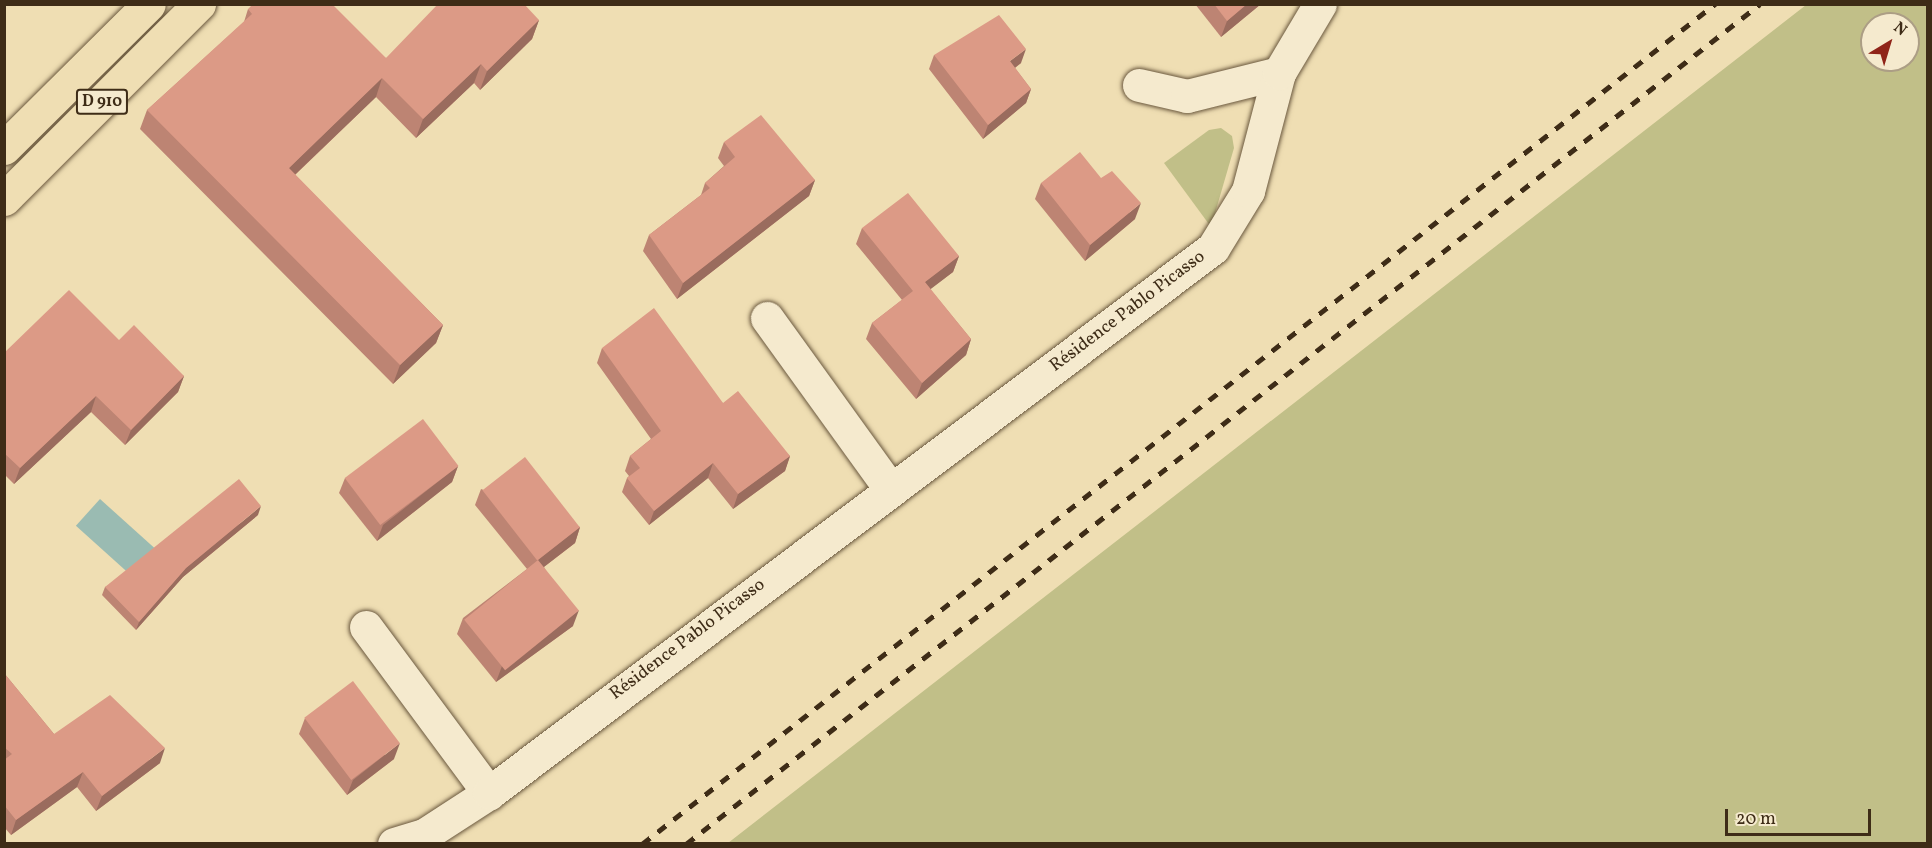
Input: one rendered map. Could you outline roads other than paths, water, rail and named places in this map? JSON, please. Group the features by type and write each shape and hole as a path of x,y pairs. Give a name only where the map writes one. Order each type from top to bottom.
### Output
{"main road":[{"name":"D 910","path":"4,148 148,4"},
{"name":"D 910","path":"4,199 199,4"}],"street":[{"name":"Résidence Pablo Picasso","path":"394,843 424,835 489,793 889,487 1213,248 1248,191 1279,73 1320,4"},
{"path":"1139,85 1187,96 1279,73"},
{"path":"767,318 889,487"},
{"path":"366,627 489,793"}],"water":[{"path":"100,499 159,553 135,579 76,526"}],"railway":[{"path":"642,844 1715,4"},
{"path":"686,844 1760,4"}]}
